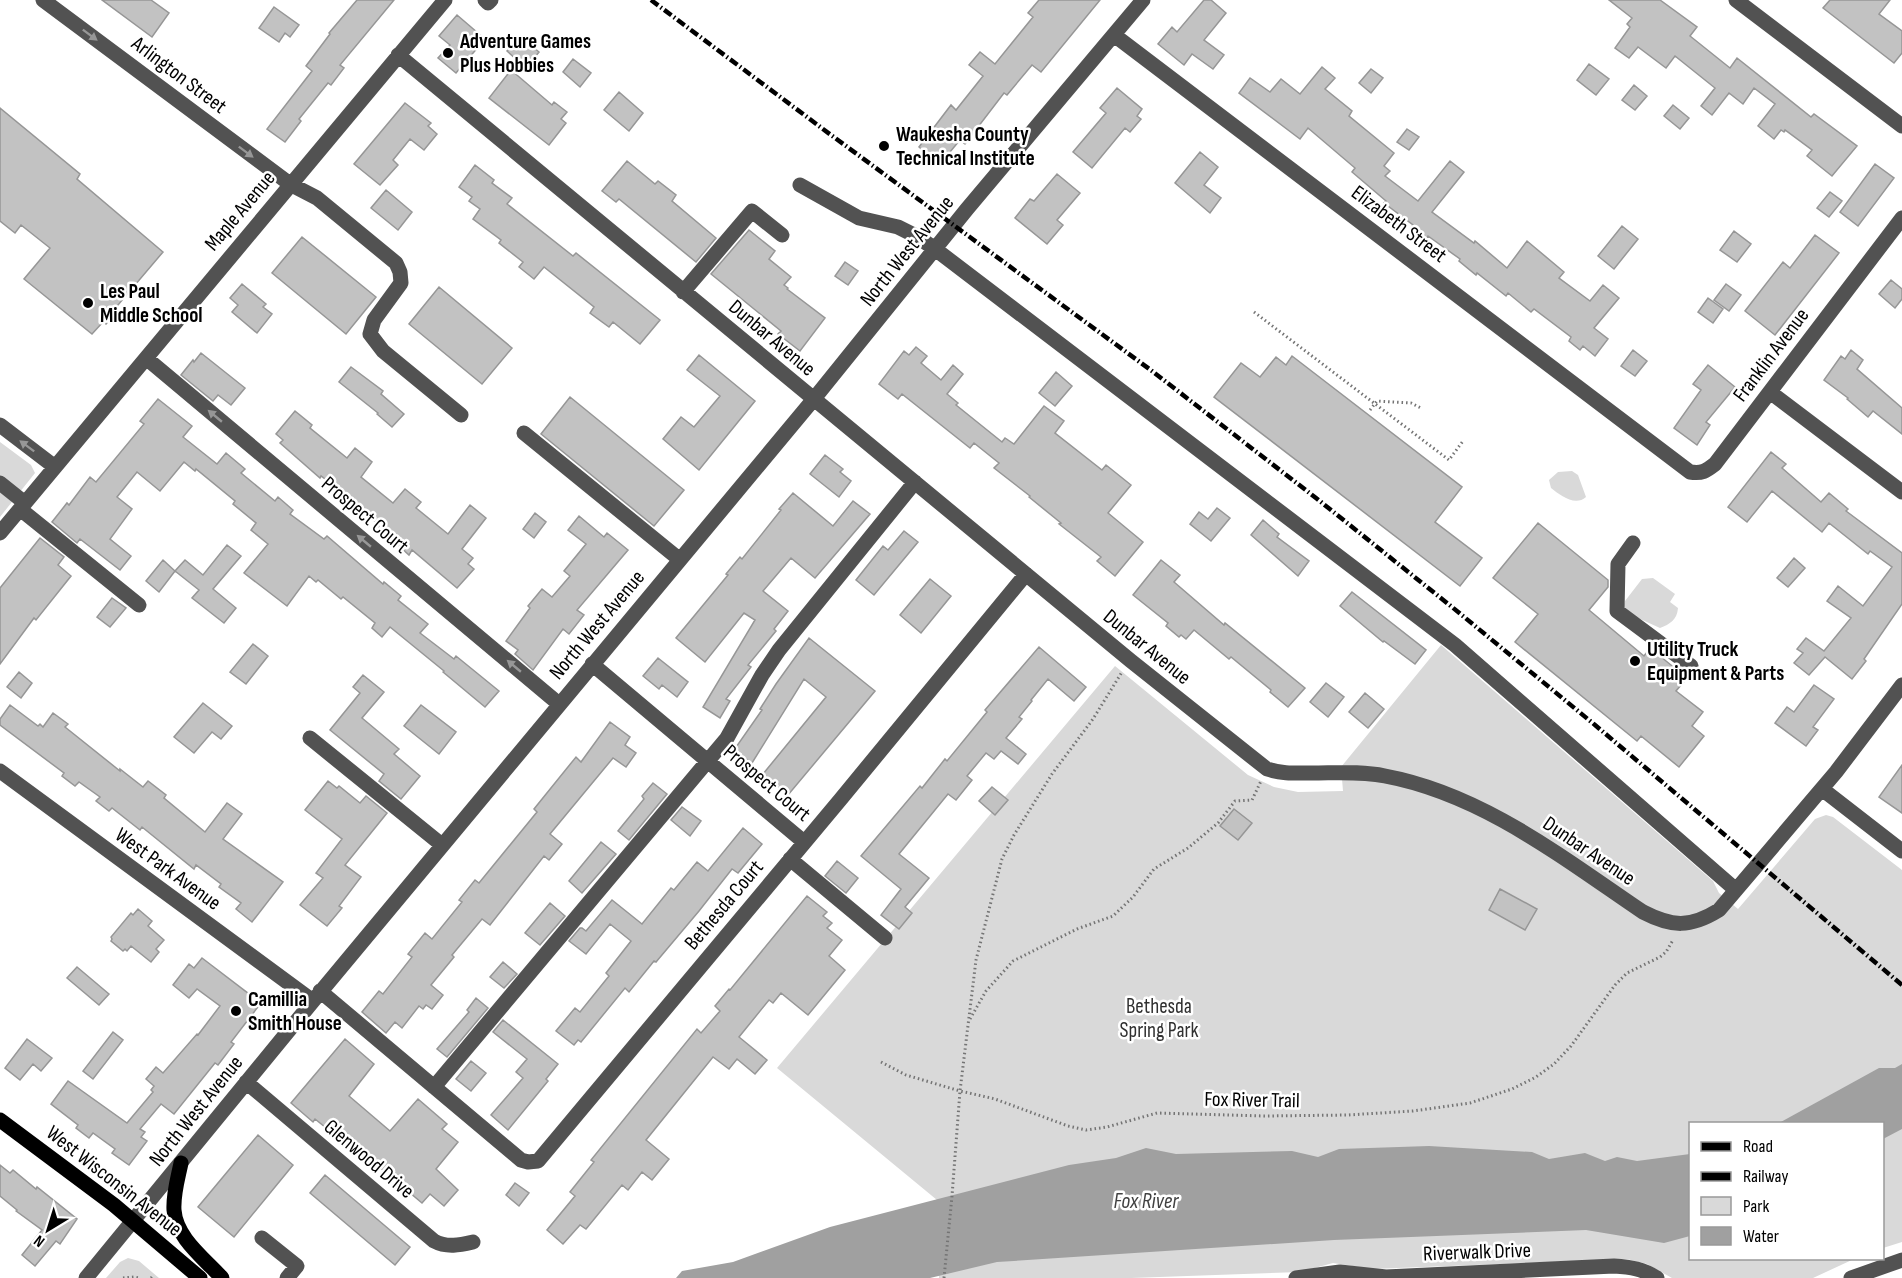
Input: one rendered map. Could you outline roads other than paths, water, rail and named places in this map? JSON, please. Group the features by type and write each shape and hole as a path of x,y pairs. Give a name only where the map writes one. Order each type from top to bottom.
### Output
{"main road":[{"name":"West Wisconsin Avenue","path":"0,1120 132,1220 200,1278"},
{"path":"181,1163 174,1210 177,1221 192,1247 222,1278"}],"street":[{"name":"Arlington Street","path":"43,0 290,184 317,198 396,264 401,284 374,320 370,334 383,351 461,415"},
{"name":"Maple Avenue","path":"0,533 445,0"},
{"path":"485,0 488,3 491,0"},
{"name":"North West Avenue","path":"86,1278 316,996 1143,0"},
{"path":"1736,0 1899,119"},
{"name":"Elizabeth Street","path":"1114,35 1658,448"},
{"name":"Dunbar Avenue","path":"398,55 813,400 1131,661 1267,769 1279,773 1353,773 1383,776 1429,788 1465,801 1549,848 1642,912 1674,924 1691,923 1704,919 1719,910 1822,789 1902,685"},
{"path":"800,185 859,218 898,227 936,249 1455,645 1736,890"},
{"path":"683,292 752,211 782,235"},
{"name":"Franklin Avenue","path":"1658,448 1690,472 1700,474 1715,464 1902,218"},
{"name":"Prospect Court","path":"146,358 559,704"},
{"path":"1770,392 1902,492"},
{"path":"0,425 55,467"},
{"path":"524,432 679,559"},
{"path":"434,1087 708,762 727,738 762,675 779,650 915,482"},
{"path":"0,483 22,506 139,604"},
{"path":"1633,543 1618,564 1617,611 1691,666"},
{"name":"Bethesda Court","path":"434,1087 521,1160 538,1161 1026,574"},
{"name":"Prospect Court","path":"592,664 804,842"},
{"path":"310,738 442,845"},
{"name":"West Park Avenue","path":"0,771 316,996 434,1087"},
{"path":"1822,789 1902,850"},
{"path":"790,859 885,938"},
{"name":"Glenwood Drive","path":"246,1082 434,1241 447,1245 473,1242"},
{"path":"262,1238 297,1266 287,1278"},
{"path":"1851,1278 1902,1260"},
{"name":"Riverwalk Drive","path":"1296,1278 1340,1272 1376,1277 1614,1266 1637,1273 1646,1271 1658,1278"}],"water":[{"path":"1902,1064 1902,1129 1884,1138 1884,1122 1781,1122 1879,1068 1895,1068"},
{"name":"Fox River","path":"1429,1146 1532,1152 1549,1159 1585,1153 1605,1161 1617,1157 1637,1161 1689,1154 1689,1236 1664,1243 1586,1230 1334,1240 997,1262 930,1278 676,1278 682,1271 733,1262 830,1227 1069,1165 1116,1158 1146,1148 1176,1154 1292,1151 1318,1157 1339,1149"}],"railway":[{"path":"651,0 1152,371 1316,498 1595,725 1902,985"}],"place":[{"name":"Adventure Games Plus Hobbies","path":"448,53"},
{"name":"Waukesha County Technical Institute","path":"884,146"},
{"name":"Les Paul Middle School","path":"88,303"},
{"name":"Utility Truck Equipment & Parts","path":"1635,661"},
{"name":"Camillia Smith House","path":"236,1011"}],"park label":[{"name":"Bethesda Spring Park","path":"1159,1018"}]}
